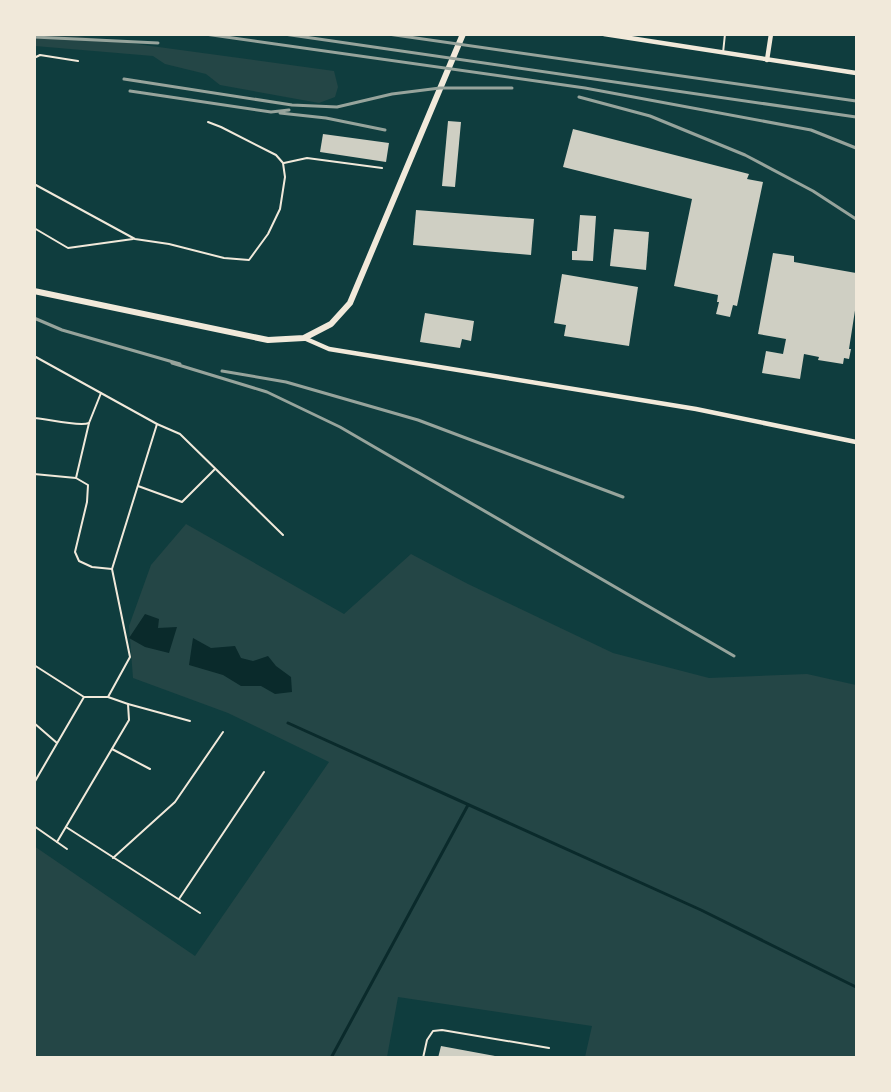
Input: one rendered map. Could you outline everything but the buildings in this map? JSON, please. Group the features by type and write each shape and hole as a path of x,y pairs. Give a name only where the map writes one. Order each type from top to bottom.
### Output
{"main road":[{"path":"34,291 268,340 304,338 331,324 350,303 463,34"}],"street":[{"path":"604,34 856,73"},
{"path":"767,60 771,34"},
{"path":"304,338 329,350 696,409 856,442"}],"lane":[{"path":"723,53 725,34"},
{"path":"34,58 40,55 78,61"},
{"path":"34,228 68,248 135,239 169,244 224,258 249,260 268,234 280,209 285,177 283,164 276,155 208,122"},
{"path":"283,164 307,158 382,168"},
{"path":"34,184 135,239"},
{"path":"34,356 180,434 283,535"},
{"path":"75,478 89,423 101,393"},
{"path":"34,418 63,421 81,426 89,423"},
{"path":"108,697 130,657 112,569 158,424"},
{"path":"138,486 182,502 215,468"},
{"path":"34,474 75,478 88,485 87,502 75,552 79,561 92,567 112,569"},
{"path":"34,665 84,697 108,697 190,721"},
{"path":"34,783 84,697"},
{"path":"57,842 129,720 128,704"},
{"path":"34,723 57,744"},
{"path":"114,858 175,802 223,732"},
{"path":"112,749 150,769"},
{"path":"179,899 264,772"},
{"path":"34,826 67,849"},
{"path":"65,827 200,913"},
{"path":"423,1058 427,1040 433,1031 442,1030 549,1048"}],"shaded area":[{"path":"35,34 70,35 334,71 338,87 335,97 319,103 220,85 206,74 165,64 153,56 35,46"},
{"path":"186,524 344,614 411,554 468,584 613,653 709,678 807,674 856,685 856,1057 585,1057 592,1026 398,997 387,1057 35,1057 34,846 195,956 329,762 228,713 133,678 129,626 151,565"},
{"path":"145,614 159,619 158,628 177,627 169,653 145,647 129,638"},
{"path":"193,638 211,648 235,646 241,658 253,661 268,656 276,666 291,677 292,692 275,694 261,686 241,686 223,675 189,665"}],"waterway":[{"path":"288,723 701,910 856,987"},
{"path":"331,1058 468,805"}],"railway":[{"path":"205,34 585,88 811,130 856,148"},
{"path":"284,34 856,117"},
{"path":"388,34 856,101"},
{"path":"34,37 158,43"},
{"path":"124,79 292,105 337,107 392,94 440,88 512,88"},
{"path":"130,91 271,112 289,110"},
{"path":"579,97 650,116 745,155 813,191 856,219"},
{"path":"280,113 326,118 385,130"},
{"path":"34,318 62,330 180,364"},
{"path":"172,363 267,392 340,427 734,656"},
{"path":"222,371 286,382 418,420 623,497"}]}
